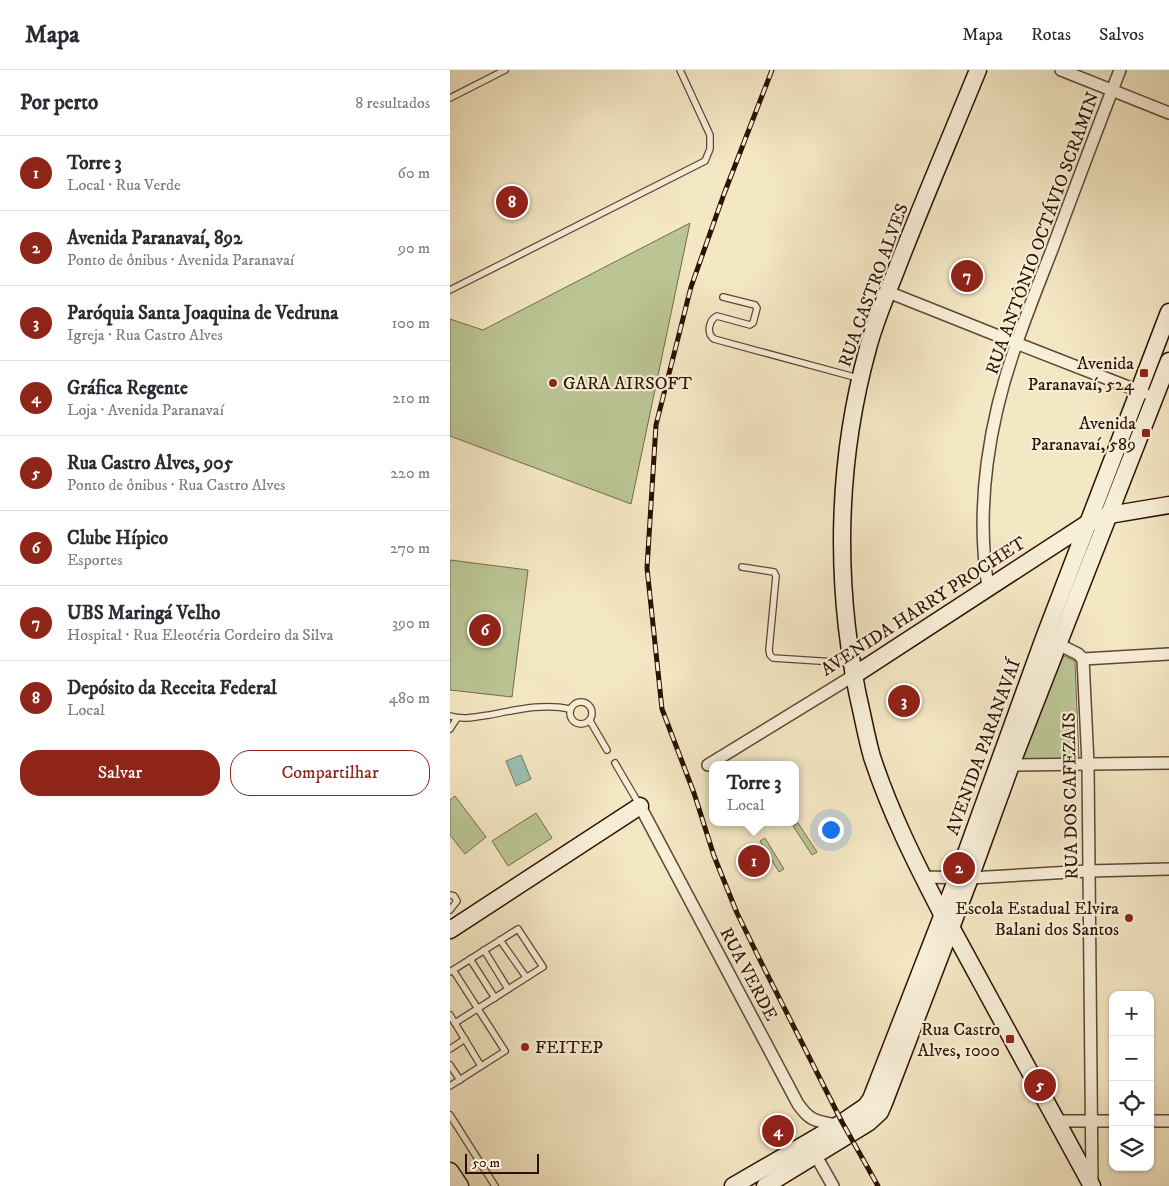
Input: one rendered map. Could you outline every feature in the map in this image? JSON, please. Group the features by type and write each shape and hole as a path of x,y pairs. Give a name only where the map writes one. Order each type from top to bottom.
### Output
{"street":[{"name":"RUA CASTRO ALVES","path":"978,70 888,292 869,346 854,402 847,452 842,553 843,594 852,670 872,754 899,827 923,878 1092,1186"},
{"path":"1061,70 1169,113"},
{"name":"RUA ANTÔNIO OCTÁVIO SCRAMIN","path":"988,587 983,557 982,511 988,458 1000,401 1016,344 1120,70"},
{"path":"888,292 1016,344 1156,396"},
{"name":"AVENIDA PARANAVAÍ","path":"1052,641 1088,522 1169,312"},
{"name":"AVENIDA PARANAVAÍ","path":"765,1186 816,1156 866,1106 871,1098 947,921 1052,641 1109,515 1169,361"},
{"name":"AVENIDA HARRY PROCHET","path":"714,761 852,670 988,587 1088,522 1109,515 1169,505"},
{"path":"1052,641 1078,654 1083,659 1169,654"},
{"name":"RUA DOS CAFEZAIS","path":"1083,659 1088,764 1092,1186"},
{"path":"1004,765 1169,763"},
{"path":"450,930 640,806"},
{"name":"RUA VERDE","path":"640,806 798,1104 810,1118 842,1131"},
{"path":"923,878 1169,869"},
{"path":"1056,1121 1109,1122"},
{"path":"1154,1121 1169,1121"},
{"name":"AVENIDA PARANAVAÍ","path":"733,1186 842,1131"},
{"path":"816,1156 833,1186"},
{"path":"450,1171 460,1186"}],"lane":[{"path":"450,98 505,70"},
{"path":"450,290 705,162 710,149 710,135 680,70"},
{"path":"723,297 755,305 757,308 753,323 750,324 717,316 714,317 709,333 714,339 860,379"},
{"path":"742,567 774,572 776,576 769,650 773,658 852,670"},
{"path":"590,721 582,724 574,722 570,709 576,703 589,704 592,712 590,721 607,750"},
{"path":"450,716 472,718 542,706 557,706 570,709"},
{"path":"450,729 457,718"},
{"path":"615,763 640,806"},
{"path":"450,894 457,901 450,910"},
{"path":"450,1086 505,1051 478,1009 452,971 518,929 543,966 495,998 478,1009 455,1023"},
{"path":"500,940 526,977"},
{"path":"484,950 508,989"},
{"path":"470,959 495,998"},
{"path":"450,1016 481,1066"},
{"path":"450,1049 465,1039"},
{"path":"450,1065 460,1080"},
{"path":"450,1115 495,1186"}],"green space":[{"name":"GARA AIRSOFT","path":"690,223 631,504 450,436 450,319 483,330"},
{"path":"450,560 528,570 512,697 450,690"},
{"path":"1060,654 1075,661 1079,759 1017,760"},
{"path":"455,796 486,837 465,854 450,835 450,800"},
{"path":"536,813 552,838 508,866 492,841"},
{"path":"799,825 817,852 812,855 793,826"},
{"path":"765,838 784,869 779,872 760,841"}],"water":[{"path":"521,755 531,779 516,786 506,761"}],"railway":[{"path":"772,70 724,194 691,287 656,425 647,568 662,709 694,793 714,856 737,913 759,958 842,1122 878,1186"}],"place":[{"name":"Depósito da Receita Federal","path":"512,202"},
{"name":"UBS Maringá Velho","path":"967,276"},
{"name":"Avenida Paranavaí, 524","path":"1144,373"},
{"name":"GARA AIRSOFT","path":"553,383"},
{"name":"Avenida Paranavaí, 589","path":"1146,433"},
{"name":"Clube Hípico","path":"485,630"},
{"name":"Paróquia Santa Joaquina de Vedruna","path":"904,701"},
{"name":"Torre 3","path":"754,861"},
{"name":"Avenida Paranavaí, 892","path":"959,868"},
{"name":"Escola Estadual Elvira Balani dos Santos","path":"1129,918"},
{"name":"Rua Castro Alves, 1000","path":"1010,1039"},
{"name":"FEITEP","path":"525,1047"},
{"name":"Rua Castro Alves, 905","path":"1040,1085"},
{"name":"Gráfica Regente","path":"778,1131"}]}
